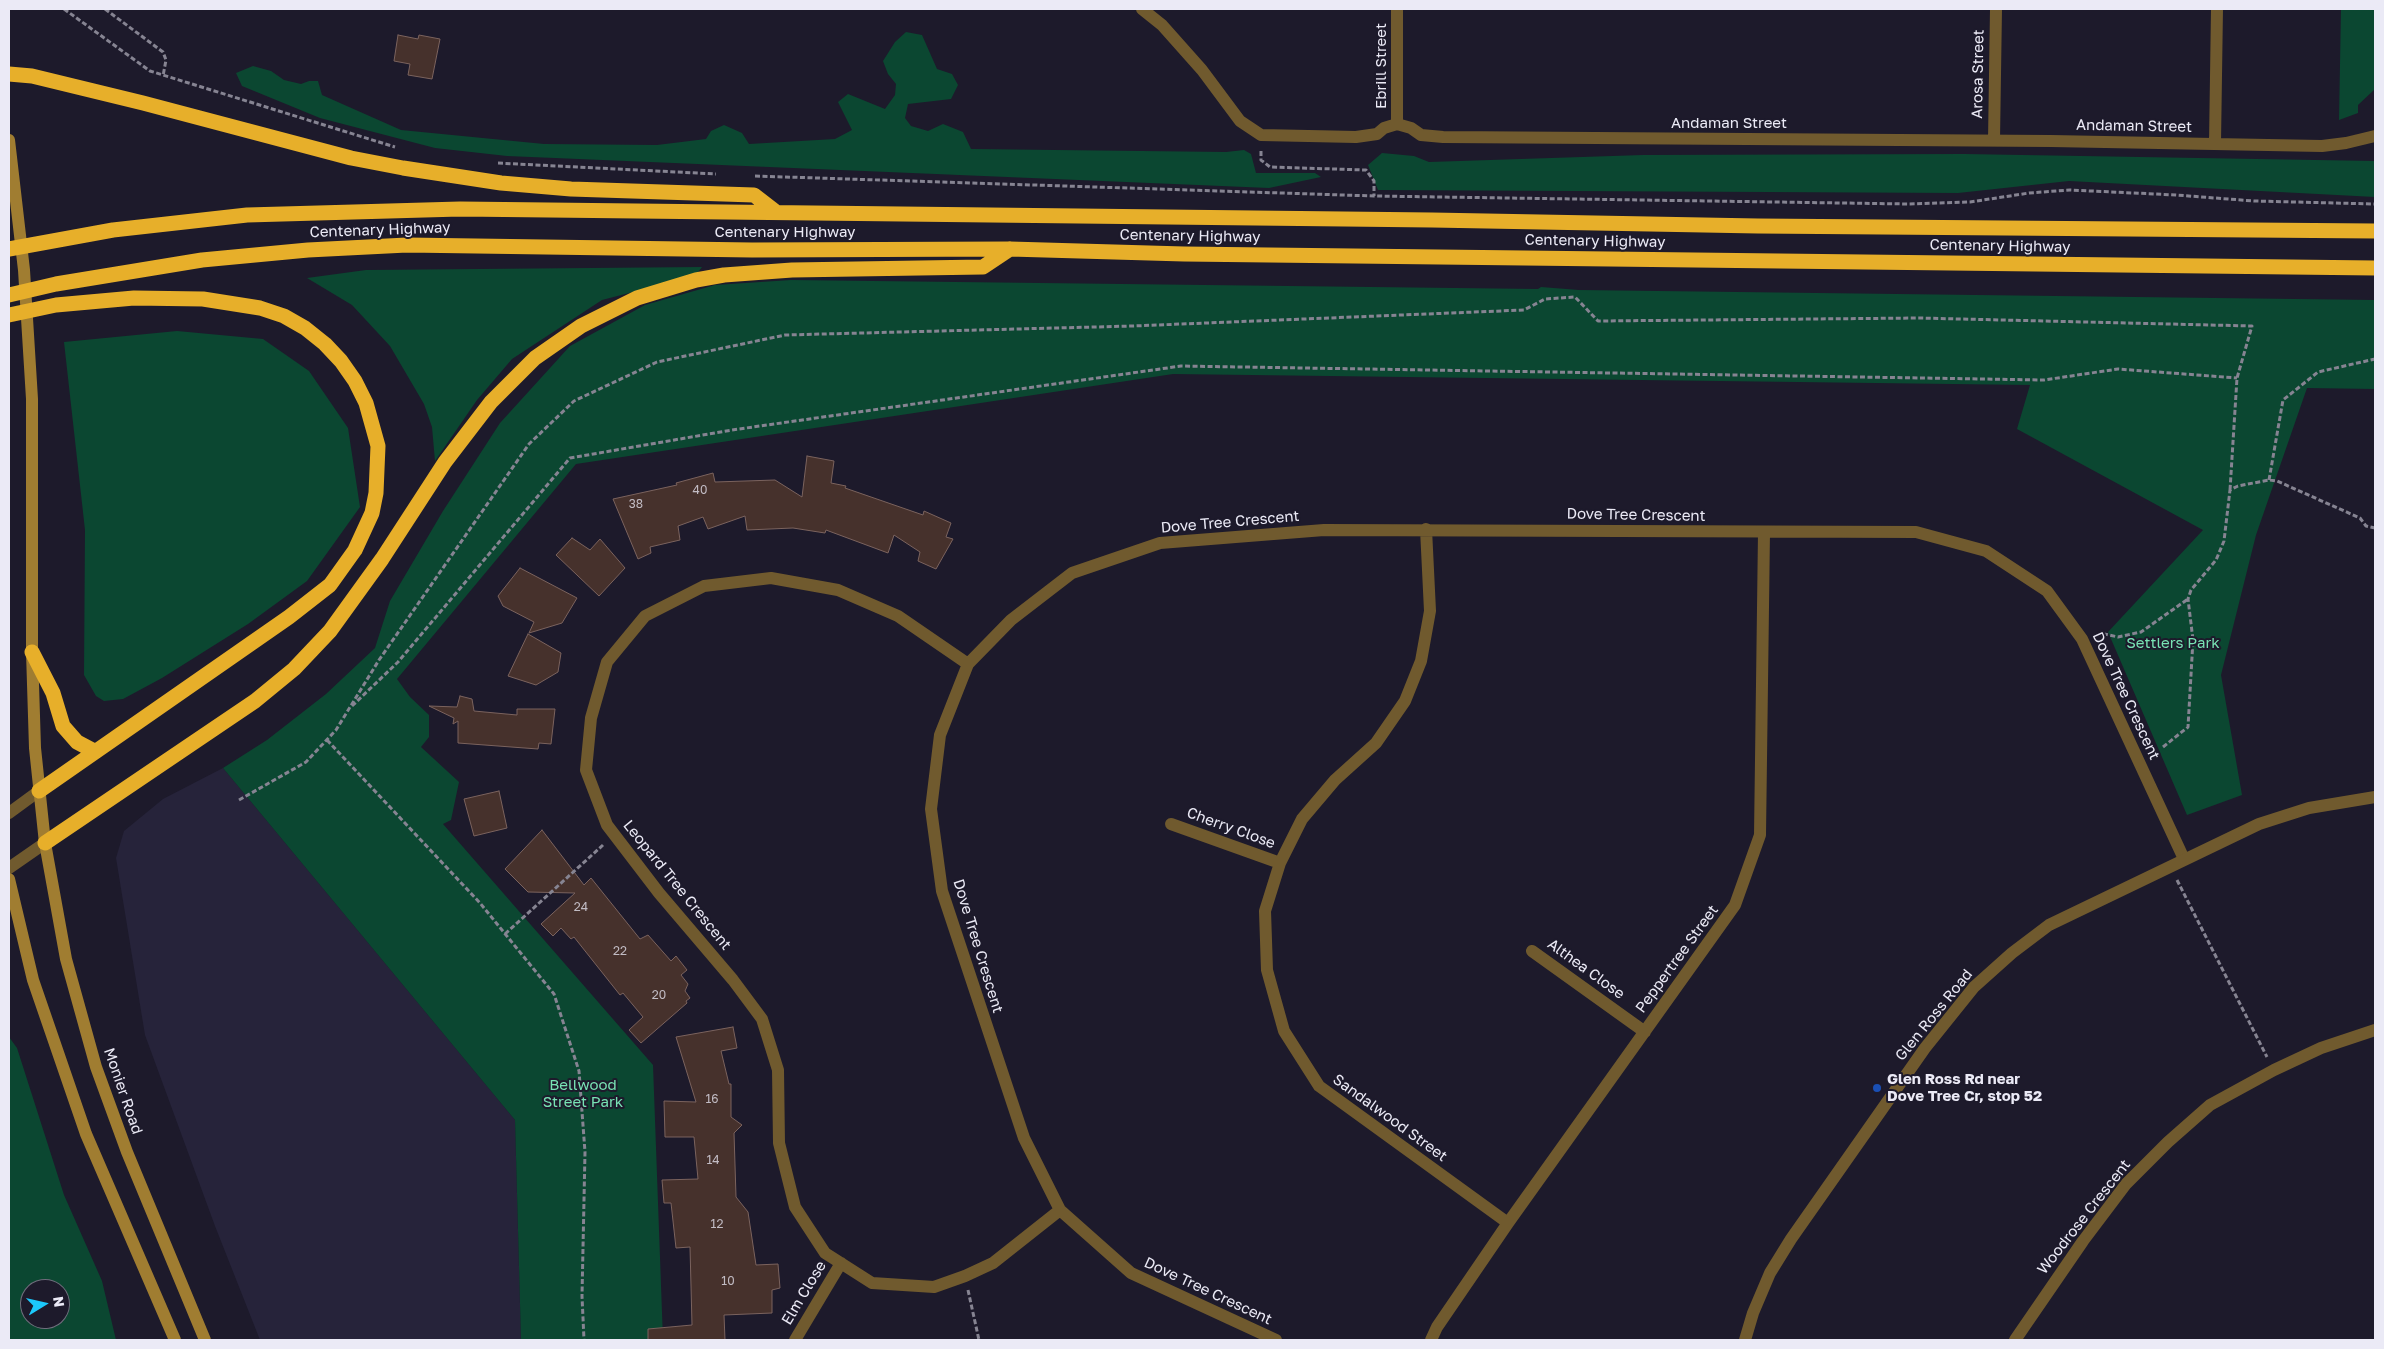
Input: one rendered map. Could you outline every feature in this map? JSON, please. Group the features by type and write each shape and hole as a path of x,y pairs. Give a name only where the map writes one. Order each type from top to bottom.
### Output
{"highway":[{"path":"9,74 32,76 134,100 351,158 403,168 500,183 571,189 754,195 776,212"},
{"name":"Centenary Highway","path":"9,249 113,230 247,215 460,209 1778,226 2375,230"},
{"name":"Centenary Highway","path":"9,295 56,284 202,260 308,250 407,245 752,250 1010,249 1184,254 2375,268"},
{"path":"45,843 255,701 294,669 330,631 382,559 445,462 491,402 535,358 581,326 637,298 696,280 724,275 792,270 983,267 1010,249"},
{"path":"9,315 56,305 134,298 203,299 260,308 284,316 305,328 341,361 356,381 366,403 378,446 376,493 372,513 355,550 330,585 288,617 39,791"},
{"path":"32,652 53,693 63,726 77,742 94,751"}],"main road":[{"name":"Monier Road","path":"9,140 16,191 29,356 33,464 32,652 35,748 45,843 66,959 96,1067 127,1152 205,1340"},
{"path":"9,880 33,980 86,1134 175,1340"}],"street":[{"path":"1142,9 1162,25 1195,62 1240,121 1261,135 1356,137 1377,134 1384,128 1397,124"},
{"name":"Ebrill Street","path":"1397,9 1397,124"},
{"name":"Arosa Street","path":"1994,140 1996,9"},
{"path":"2215,143 2218,9"},
{"name":"Andaman Street","path":"1397,124 1431,137 1994,140 2322,146 2346,143 2375,136"},
{"name":"Sandalwood Street","path":"1426,529 1430,611 1421,661 1405,701 1376,743 1335,780 1302,819 1280,863 1266,911 1267,970 1284,1030 1319,1086 1508,1223"},
{"name":"Dove Tree Crescent","path":"1276,1340 1131,1273 1060,1210 1024,1138 942,891 931,809 938,744 968,664 1011,620 1072,573 1160,543 1324,530 1916,532 1986,551 2047,591 2082,639 2184,859"},
{"name":"Peppertree Street","path":"1431,1340 1437,1327 1508,1223 1735,905 1760,835 1764,532"},
{"name":"Leopard Tree Crescent","path":"968,664 898,616 838,590 771,578 704,586 645,616 607,662 591,718 586,770 608,825 659,893 734,980 762,1019 778,1070 779,1143 795,1207 824,1253 872,1284 934,1286 965,1276 992,1263 1060,1210"},
{"path":"9,814 39,791"},
{"name":"Glen Ross Road","path":"1745,1340 1753,1313 1770,1273 1791,1239 1925,1048 1974,987 2012,953 2049,925 2259,824 2309,808 2375,797"},
{"name":"Cherry Close","path":"1171,824 1280,863"},
{"path":"9,868 45,843"},
{"name":"Althea Close","path":"1532,951 1645,1032"},
{"name":"Woodrose Crescent","path":"2015,1340 2083,1241 2126,1184 2168,1142 2210,1105 2274,1070 2321,1048 2375,1030"},
{"name":"Elm Close","path":"794,1340 841,1263"}],"path":[{"path":"64,9 150,71 399,148"},
{"path":"105,9 163,52 166,60 163,76"},
{"path":"1261,135 1261,160 1270,167 1366,170 1374,182 1374,196"},
{"path":"495,163 718,174"},
{"path":"747,176 1374,196 1910,204 1970,202 2029,193 2070,190 2254,201 2375,204"},
{"path":"240,800 306,762 327,740 379,660 529,444 574,400 657,362 785,335 1133,326 1524,310 1545,299 1575,297 1598,321 1920,318 2252,326 2237,378 2230,490 2224,541 2216,560 2191,590 2188,598 2193,640 2188,727 2163,747"},
{"path":"2268,480 2283,400 2318,372 2375,359"},
{"path":"348,710 398,662 570,458 732,430 1181,366 2044,380 2118,369 2237,378"},
{"path":"2230,490 2238,486 2268,480 2277,481 2360,518 2366,526 2375,528"},
{"path":"2082,639 2100,633 2118,637 2141,632 2188,598"},
{"path":"327,740 480,903 554,994 579,1071 585,1152 582,1296 584,1340"},
{"path":"505,934 615,834"},
{"path":"2170,866 2274,1070"},
{"path":"965,1276 979,1340"}],"shaded area":[{"path":"223,768 515,1120 521,1340 260,1340 215,1226 145,1035 116,858 124,831 163,799"}],"green space":[{"path":"2341,9 2375,9 2375,89 2358,105 2358,113 2339,120"},
{"path":"906,32 922,35 937,69 952,74 958,85 951,99 908,104 905,118 911,126 928,131 943,124 963,132 971,149 1226,152 1244,150 1251,154 1256,173 1315,173 1321,177 1269,188 507,156 435,148 320,118 242,86 236,73 253,66 271,71 284,80 301,84 309,81 318,81 322,95 401,130 544,144 657,145 706,139 711,131 724,125 742,133 749,144 835,139 852,130 838,102 848,94 885,109 895,95 896,84 888,74 883,61 895,42"},
{"path":"1382,153 1414,156 1429,162 1643,155 1964,154 2375,161 2375,197 2069,181 1958,193 1378,190 1368,165"},
{"path":"702,267 695,276 602,300 512,359 477,400 435,461 432,427 424,404 390,346 352,305 307,278 366,270"},
{"path":"791,280 1538,289 1541,287 1579,290 2375,300 2375,389 2307,388 2256,535 2221,675 2242,795 2187,815 2108,632 2203,530 2017,429 2030,385 1173,374 576,464 397,679 410,697 429,715 429,737 421,747 459,782 451,820 443,824 653,1065 663,1340 521,1340 515,1120 223,768 267,740 326,694 375,648 390,601 443,511 500,423 570,346 645,305 715,285"},
{"path":"177,331 263,339 309,371 348,428 360,507 307,581 248,624 162,678 123,699 104,701 96,696 84,675 85,530 64,342"},
{"path":"9,1037 17,1048 64,1195 102,1281 116,1340 9,1340"}],"building":[{"path":"398,35 418,39 419,35 440,39 432,79 408,75 410,64 394,61"},
{"path":"807,456 834,461 831,483 846,486 845,488 923,515 924,511 951,523 946,537 953,539 936,569 918,561 920,552 894,535 888,553 826,530 825,533 793,528 747,530 745,516 708,529 703,517 678,526 680,540 650,547 651,553 638,559 613,499 677,485 676,483 713,473 715,482 775,480 802,497"},
{"path":"572,538 590,550 600,539 625,568 599,596 556,555"},
{"path":"520,568 577,598 562,623 529,633 534,622 503,606 498,596"},
{"path":"528,634 561,653 558,672 536,685 508,676"},
{"path":"460,696 472,699 474,711 517,715 517,709 555,709 551,744 539,743 538,749 458,743 458,721 453,724 454,718 429,706 457,707"},
{"path":"499,791 507,828 474,836 464,799"},
{"path":"542,830 584,885 591,878 640,939 648,935 671,961 676,956 687,970 681,975 688,984 685,991 690,998 686,1001 687,1003 641,1043 629,1030 643,1017 623,993 620,995 574,937 571,939 561,928 553,936 541,924 575,893 528,892 505,869"},
{"path":"733,1027 737,1048 721,1051 729,1084 731,1084 731,1117 742,1125 734,1133 736,1197 748,1212 756,1265 778,1264 780,1288 772,1290 772,1313 724,1315 725,1340 648,1340 648,1329 692,1325 690,1247 676,1248 671,1203 664,1203 662,1180 698,1179 694,1137 665,1137 664,1101 696,1102 676,1037"}],"place":[{"name":"Glen Ross Rd near Dove Tree Cr, stop 52","path":"1877,1088"}],"park label":[{"name":"Settlers Park","path":"2173,643"},
{"name":"Bellwood Street Park","path":"583,1094"}]}
